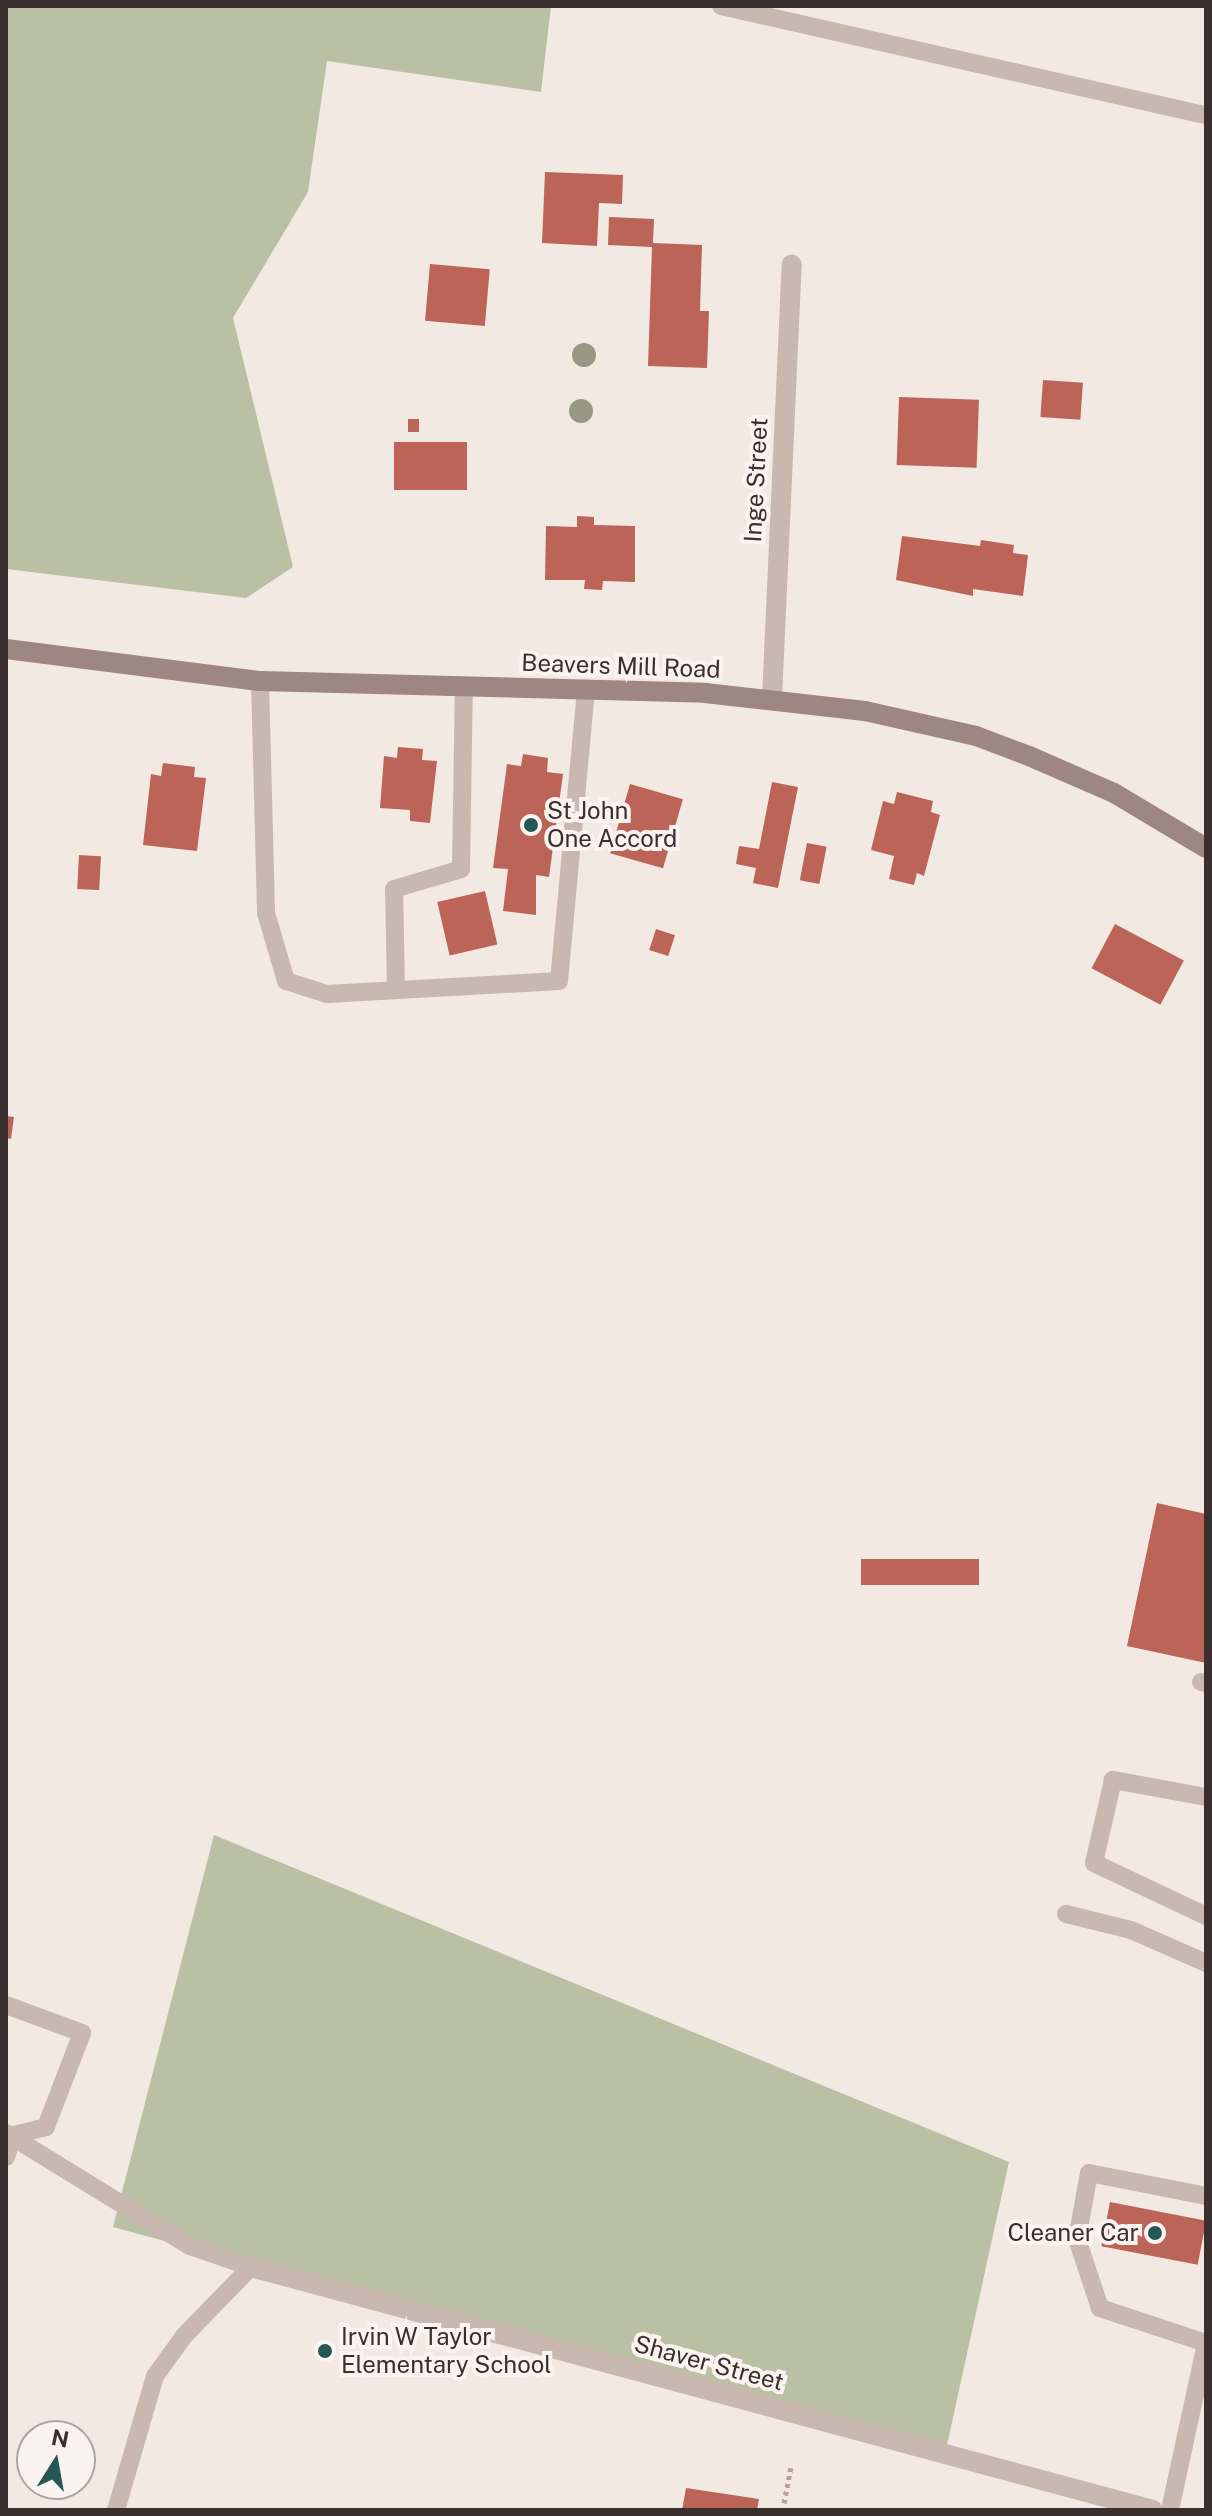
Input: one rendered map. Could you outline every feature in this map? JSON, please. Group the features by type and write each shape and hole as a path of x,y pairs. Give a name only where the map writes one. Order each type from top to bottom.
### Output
{"street":[{"name":"Inge Street","path":"772,698 792,264"},
{"name":"Beavers Mill Road","path":"6,649 260,681 772,698 865,711 976,736 1114,793 1206,848"},
{"name":"Shaver Street","path":"251,2267 1153,2510"}],"lane":[{"path":"729,7 1206,115"},
{"path":"260,681 266,913 286,981 327,994 559,981 586,690"},
{"path":"396,990 394,889 461,869 464,688"},
{"path":"1206,1797 1113,1780 1094,1863 1206,1916"},
{"path":"1066,1914 1131,1930 1206,1963"},
{"path":"6,2005 82,2033 46,2127 9,2134"},
{"path":"6,2157 9,2134"},
{"path":"9,2134 190,2246 251,2267 184,2336 155,2376 116,2510"},
{"path":"1170,2510 1206,2343 1100,2308 1077,2239 1089,2173 1206,2196"}],"path":[{"path":"784,2503 791,2468"}],"green space":[{"path":"6,6 551,6 541,92 327,61 308,192 233,318 293,567 246,598 6,569"},
{"path":"214,1835 1009,2162 945,2454 113,2227"}],"building":[{"path":"545,172 623,175 622,204 599,203 597,246 542,243"},
{"path":"609,217 654,219 653,243 702,245 700,311 709,311 707,368 648,366 652,247 608,245"},
{"path":"430,264 490,269 485,326 425,321"},
{"path":"1043,380 1083,383 1080,420 1040,417"},
{"path":"899,397 979,400 977,468 897,465"},
{"path":"408,419 419,419 419,432 408,432"},
{"path":"394,442 467,442 467,490 394,490"},
{"path":"577,516 594,517 594,525 635,526 635,582 603,581 602,590 584,589 585,580 545,580 546,526 577,527"},
{"path":"902,536 980,546 981,540 1014,545 1013,553 1028,555 1023,596 973,589 973,596 896,580"},
{"path":"398,747 423,749 422,760 437,761 430,823 410,821 410,810 380,808 384,756 397,758"},
{"path":"523,754 548,758 547,772 563,774 549,877 536,875 536,915 503,911 508,869 493,868 507,764 521,766"},
{"path":"163,763 195,767 194,777 206,778 197,851 143,845 151,774 161,776"},
{"path":"772,782 798,787 778,888 753,883 756,868 736,864 739,846 759,849"},
{"path":"630,784 683,799 663,868 610,853"},
{"path":"897,792 933,801 931,812 940,815 924,876 917,873 914,885 889,879 894,856 871,850 883,801 894,804"},
{"path":"807,843 827,847 819,884 800,880"},
{"path":"79,855 101,856 99,890 77,889"},
{"path":"485,891 497,945 450,956 437,902"},
{"path":"1115,924 1184,961 1160,1005 1092,968"},
{"path":"656,929 675,935 668,956 649,950"},
{"path":"6,1116 14,1117 11,1139 6,1138"},
{"path":"1157,1503 1206,1514 1206,1663 1127,1646"},
{"path":"861,1559 979,1559 979,1585 861,1585"},
{"name":"Cleaner Car","path":"1110,2202 1206,2221 1198,2265 1101,2246"},
{"path":"686,2488 759,2499 757,2510 682,2510"}],"place":[{"name":"St John One Accord","path":"531,825"},
{"name":"Cleaner Car","path":"1155,2233"},
{"name":"Irvin W Taylor Elementary School","path":"325,2351"}]}
